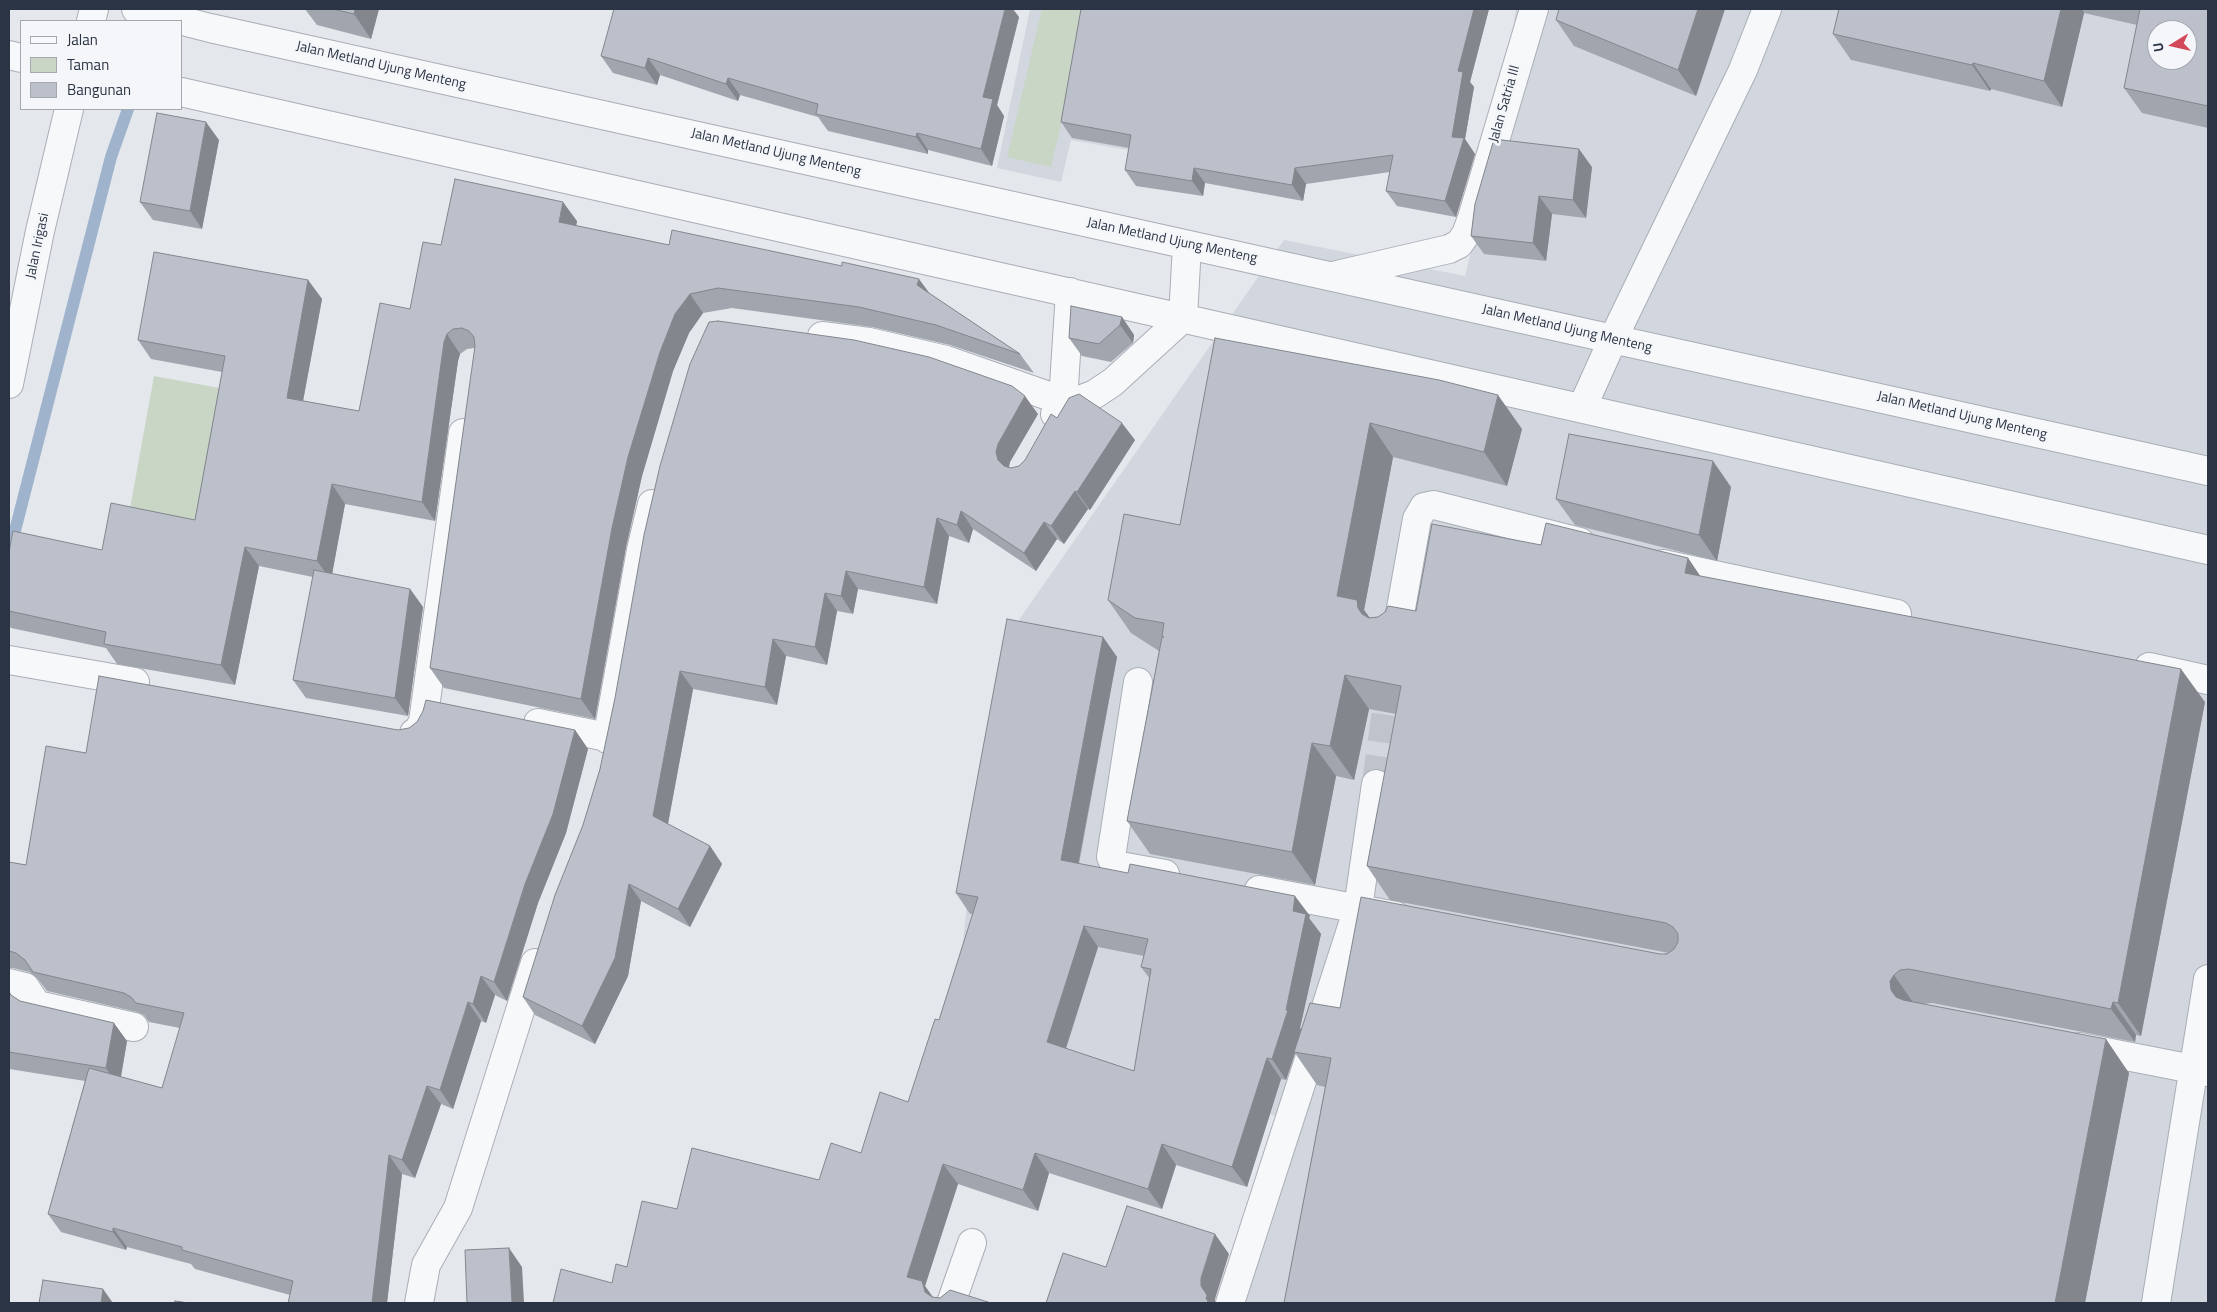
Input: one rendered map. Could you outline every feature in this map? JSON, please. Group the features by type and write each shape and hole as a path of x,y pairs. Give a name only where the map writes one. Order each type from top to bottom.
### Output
{"street":[{"name":"Jalan Metland Ujung Menteng","path":"136,9 219,22 1187,245 2208,471"},
{"name":"Jalan Satria III","path":"1332,276 1449,249 1459,244 1466,234 1472,218 1534,9"},
{"path":"1582,408 1613,339 1742,70 1767,9"},
{"path":"184,92 2208,550"},
{"name":"Jalan Irigasi","path":"9,384 40,231 69,110"},
{"path":"797,333 869,342 946,360 1063,400 1077,401 1095,394 1113,382 1183,318 1187,245"},
{"path":"1043,435 1063,400 1070,292"},
{"path":"385,728 414,733 417,732 423,722 466,411"},
{"path":"601,764 641,550 657,480"},
{"path":"1396,636 1417,519 1424,507 1434,505 1604,549"},
{"path":"1642,558 1698,573 1920,619"},
{"path":"13,661 163,688"},
{"path":"2122,662 2208,680"},
{"path":"1138,682 1112,857 1114,863 1120,866 1187,878"},
{"path":"426,700 455,706"},
{"path":"512,718 607,738"},
{"path":"1230,1303 1358,908 1376,784"},
{"path":"1234,886 1416,919"},
{"path":"419,1303 426,1265 458,1208 544,936"},
{"path":"2156,1303 2200,1071 2208,979"},
{"path":"9,983 25,987 37,1005 134,1027"},
{"path":"2056,1043 2200,1071"},
{"path":"951,1303 972,1243"}],"shaded area":[{"path":"1030,9 1160,9 1134,151 1071,140 1061,182 997,168"},
{"path":"1516,9 2208,9 2208,1303 1232,1303 1295,1122 955,1018 972,856 1014,627 1284,240 1465,276 1526,28 1514,21"}],"green space":[{"path":"1042,9 1088,9 1051,167 1007,157"},
{"path":"154,376 225,389 201,527 129,514"}],"building":[{"path":"333,9 355,9 354,14"},
{"path":"614,9 1005,9 983,97 993,99 981,149 917,133 916,137 816,114 818,104 728,78 726,84 648,58 645,68 601,56"},
{"path":"1081,9 1474,9 1458,71 1463,72 1452,137 1464,138 1445,201 1386,191 1393,155 1295,168 1292,185 1194,168 1192,181 1125,170 1131,135 1061,122"},
{"path":"1559,9 1698,9 1678,70 1556,20"},
{"path":"1839,9 2061,9 2044,81 1973,63 1972,65 1833,34"},
{"path":"2140,9 2208,9 2208,106 2124,88"},
{"path":"157,113 206,122 190,211 140,202"},
{"path":"1494,139 1579,149 1573,200 1539,196 1533,243 1471,236 1475,204"},
{"path":"455,179 563,202 559,222 669,245 672,230 842,266 842,262 919,279 917,285 1020,354 936,325 859,307 718,288 690,294 675,314 660,352 628,457 612,528 581,699 430,668 475,346 474,337 469,331 462,328 453,329 447,334 444,342 422,502 332,484 317,561 245,547 221,665 104,644 106,632 9,611 9,552 13,531 102,550 111,503 195,520 225,356 138,340 154,252 308,280 287,398 359,411 380,303 410,309 423,242 441,245"},
{"path":"1071,306 1122,317 1120,325 1099,344 1069,338"},
{"path":"718,321 854,340 929,357 1012,386 1025,396 998,444 996,452 998,460 1004,466 1011,468 1019,466 1025,460 1051,414 1057,418 1069,398 1079,394 1122,423 1077,492 1075,491 1051,526 1044,522 1024,553 961,511 957,525 937,518 924,587 846,571 841,596 825,593 815,647 773,639 765,687 680,671 653,816 710,846 678,909 629,884 615,958 582,1026 523,997 555,895 583,825 600,769 615,698 644,535 660,466 690,364 709,322"},
{"path":"1215,338 1439,380 1498,395 1484,452 1370,423 1337,596 1357,600 1358,608 1362,614 1369,618 1378,617 1385,612 1388,606 1416,611 1432,524 1541,545 1546,523 1688,558 1685,573 2181,669 2118,1003 2113,1002 2111,1009 1909,969 1900,970 1890,981 1891,990 1896,997 1903,1000 2106,1039 2055,1303 1284,1303 1331,1058 1294,1052 1310,1003 1340,1008 1361,897 1660,954 1667,954 1674,949 1678,942 1678,934 1673,927 1666,923 1367,866 1401,686 1345,675 1330,746 1312,743 1292,852 1127,821 1162,637 1164,637 1162,636 1164,623 1135,618 1108,600 1124,514 1180,525"},
{"path":"1569,434 1713,461 1699,535 1556,499"},
{"path":"314,570 410,589 395,698 293,680"},
{"path":"1007,619 1103,637 1061,860 1128,873 1130,864 1295,896 1293,911 1306,914 1286,1010 1288,1010 1272,1059 1267,1058 1232,1167 1162,1144 1148,1189 1035,1153 1023,1190 943,1164 907,1277 922,1281 925,1292 932,1297 940,1298 950,1290 991,1303 553,1303 561,1269 612,1283 616,1264 627,1267 642,1201 677,1209 692,1148 819,1180 831,1143 861,1153 880,1092 908,1102 935,1019 939,1020 978,897 956,893","holes":["1084,926 1148,939 1141,967 1151,969 1134,1071 1047,1042"]},
{"path":"99,676 398,730 409,728 417,722 426,700 575,730 553,814 525,884 494,982 481,976 473,1004 468,1002 440,1090 427,1086 402,1160 389,1155 372,1303 288,1303 293,1281 182,1250 182,1247 113,1228 113,1232 48,1214 89,1068 162,1088 184,1013 136,1003 124,993 33,972 25,960 16,953 9,951 9,862 26,865 46,746 86,753"},
{"path":"9,992 20,1001 114,1023 106,1068 9,1052"},
{"path":"1127,1206 1215,1234 1201,1278 1201,1286 1207,1295 1207,1303 1046,1303 1063,1253 1106,1267"},
{"path":"509,1248 512,1303 467,1303 465,1250"},
{"path":"43,1280 103,1289 101,1303 39,1303"}],"waterway":[{"path":"9,554 111,157 128,110"}],"tunnel":[{"path":"1376,784 1391,674"}]}
